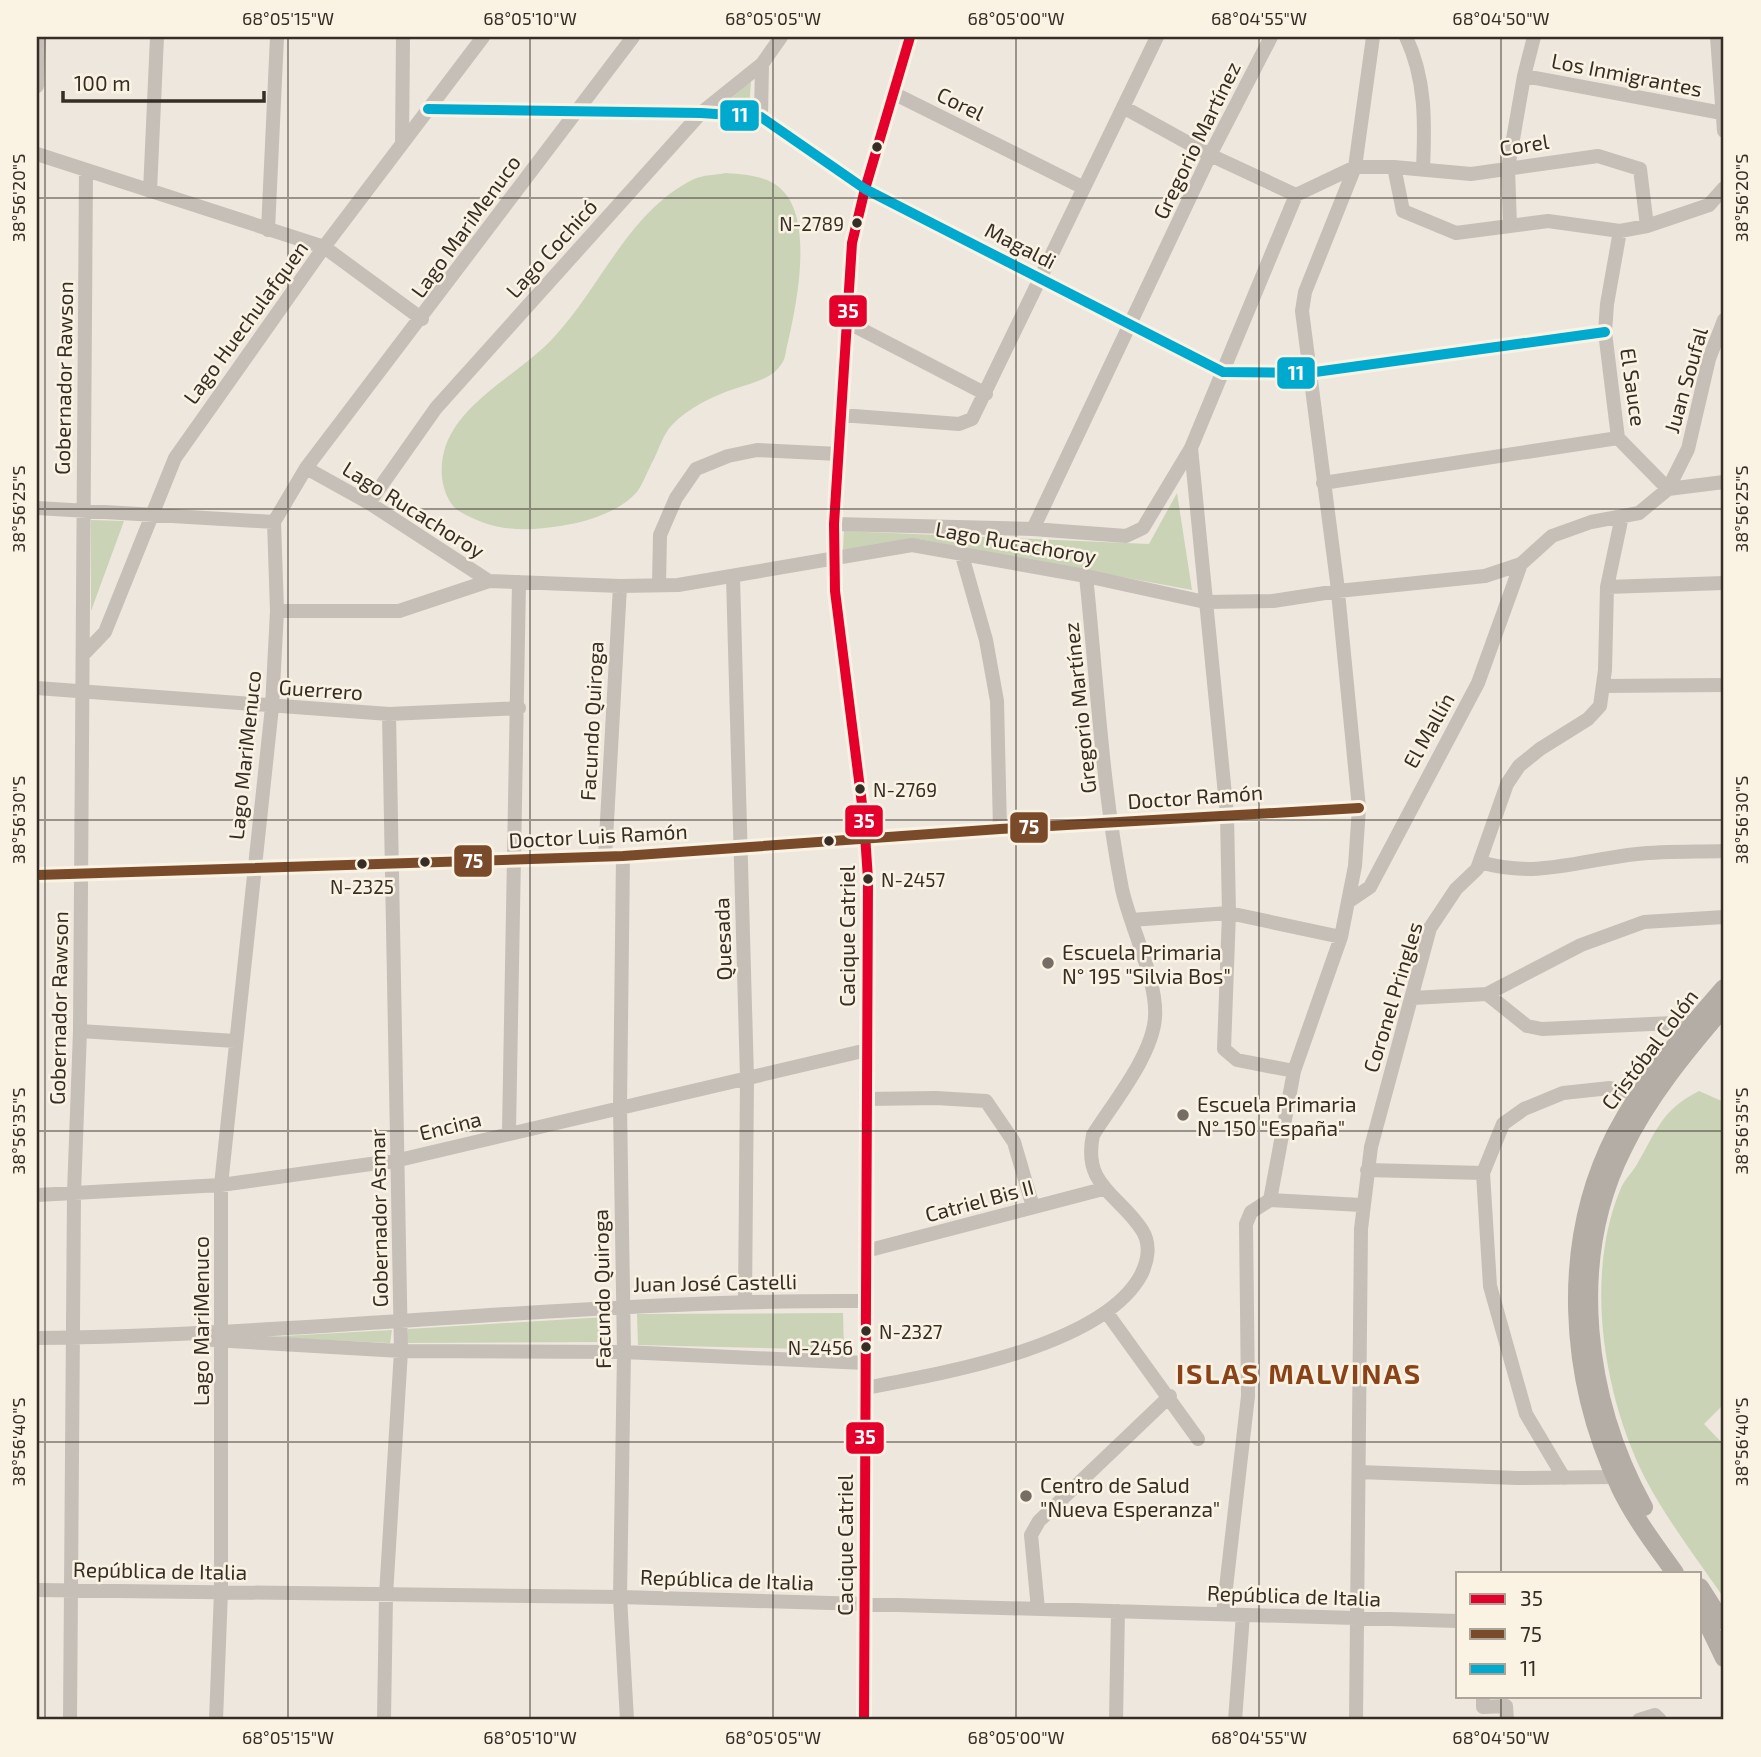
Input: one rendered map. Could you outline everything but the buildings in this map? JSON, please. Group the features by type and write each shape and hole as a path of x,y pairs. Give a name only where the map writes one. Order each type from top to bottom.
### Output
{"main road":[{"name":"Cristóbal Colón","path":"1674,1572 1639,1521 1615,1477 1594,1420 1582,1373 1578,1283 1583,1235 1593,1190 1615,1134 1640,1094 1724,988"},
{"name":"Cristóbal Colón","path":"1689,1572 1637,1494 1610,1428 1591,1349 1591,1282 1599,1216 1621,1151 1653,1097 1724,1007"},
{"path":"1702,1597 1724,1626"},
{"path":"1702,1599 1724,1658"}],"street":[{"path":"37,86 39,37"},
{"path":"149,191 157,37"},
{"path":"268,230 277,37"},
{"path":"402,144 403,37"},
{"name":"Lago Huechulafquen","path":"83,655 105,632 174,458 324,247 483,37"},
{"name":"Lago MariMenuco","path":"216,1720 221,1591 221,1185 272,707 277,611 274,522 306,468 634,37"},
{"name":"Lago Cochicó","path":"369,503 436,408 701,113 762,64 781,37"},
{"name":"Cacique Catriel","path":"864,1720 866,838 834,557 834,524 852,243 864,189 910,37"},
{"path":"841,415 959,425 972,419 1157,37"},
{"name":"Gregorio Martínez","path":"1033,529 1210,155 1271,37"},
{"path":"1270,1200 1294,1071 1341,937 1355,866 1359,808 1338,591 1302,311 1305,292 1355,167 1373,37"},
{"path":"1406,37 1419,64 1424,122 1423,169"},
{"path":"1510,226 1508,168 1524,76 1534,37"},
{"path":"1717,37 1724,131"},
{"path":"428,109 701,113 761,117 762,64"},
{"name":"Los Inmigrantes","path":"1524,76 1722,113"},
{"name":"Corel","path":"893,93 1084,188"},
{"path":"1123,107 1210,155 1296,195"},
{"name":"Magaldi","path":"761,117 864,189 1223,372 1308,373 1605,332"},
{"path":"37,154 324,247 422,319"},
{"name":"Corel","path":"1355,167 1394,167 1471,174 1598,156 1640,169 1647,226"},
{"path":"834,524 1033,529 1126,536 1143,528 1191,448 1296,195 1355,167"},
{"path":"1394,167 1403,211 1456,233 1548,221 1620,231 1647,226 1709,205 1724,188"},
{"name":"Gobernador Rawson","path":"70,1720 74,1193 80,1031 86,170"},
{"name":"El Sauce","path":"1620,231 1607,304 1605,332 1618,438 1668,489"},
{"name":"Juan Soufal","path":"1668,489 1688,449 1709,359 1724,320"},
{"path":"847,322 986,394"},
{"path":"1323,483 1618,438"},
{"path":"1191,448 1227,815 1229,913 1224,1049 1237,1060 1294,1071"},
{"path":"659,584 660,535 676,498 696,470 727,456 757,450 839,454"},
{"name":"Lago Rucachoroy","path":"306,468 369,503 489,581 620,586 659,584 733,577 912,545 1086,576 1205,602 1273,601 1338,591 1485,576 1521,564 1552,536 1591,522 1639,513 1668,489"},
{"path":"1668,489 1724,482"},
{"path":"37,508 274,522"},
{"name":"Coronel Pringles","path":"1356,1720 1362,1205 1367,1170 1430,929 1456,889 1477,869 1507,784 1519,766 1540,748 1588,719 1600,706 1604,686 1607,587 1622,516"},
{"path":"961,552 986,640 997,701 1000,829"},
{"name":"El Mallín","path":"1348,902 1370,887 1478,683 1521,564"},
{"name":"Gregorio Martínez","path":"1086,576 1111,822 1123,892 1147,968 1155,1018 1147,1049 1093,1135 1090,1149 1092,1166 1103,1189"},
{"name":"Quesada","path":"733,577 747,1078 745,1300"},
{"path":"277,611 399,611 489,581"},
{"path":"509,1132 519,709 519,582"},
{"path":"1607,587 1724,583"},
{"name":"Facundo Quiroga","path":"605,857 620,586"},
{"path":"1604,686 1724,685"},
{"name":"Guerrero","path":"37,688 389,714 519,709"},
{"name":"Gobernador Asmar","path":"384,1720 386,1595 401,1352 389,714"},
{"name":"Doctor Ramón","path":"866,838 1359,808"},
{"name":"Doctor Luis Ramón","path":"37,875 605,857 866,838"},
{"path":"1480,862 1508,870 1539,870 1636,854 1724,851"},
{"name":"Facundo Quiroga","path":"623,856 620,1107 624,1352 620,1597 627,1720"},
{"path":"1131,920 1229,913 1341,937"},
{"path":"1412,998 1487,994 1581,945 1644,922 1724,917"},
{"path":"1487,994 1527,1026 1542,1029 1695,1022"},
{"path":"80,1031 235,1041"},
{"name":"Encina","path":"37,1195 221,1185 399,1160 867,1050"},
{"path":"1564,1478 1526,1414 1490,1286 1483,1173 1503,1124 1524,1109 1563,1093 1610,1088 1640,1094"},
{"path":"867,1099 936,1098 986,1101 1014,1142 1033,1207"},
{"path":"1367,1170 1483,1173"},
{"path":"865,1388 973,1367 1050,1340 1107,1312 1132,1291 1146,1265 1148,1247 1142,1230 1103,1189"},
{"name":"Catriel Bis II","path":"866,1251 1103,1189"},
{"path":"1223,1614 1248,1396 1246,1224 1251,1212 1270,1200 1362,1205"},
{"name":"Juan José Castelli","path":"221,1336 623,1305 745,1300 866,1301"},
{"path":"1107,1312 1198,1438"},
{"name":"Juan José Castelli","path":"37,1338 221,1336 401,1352 624,1352 865,1363"},
{"path":"1038,1609 1031,1535 1039,1521 1170,1396"},
{"path":"1359,1472 1615,1477"},
{"name":"República de Italia","path":"37,1590 620,1597 1456,1620"},
{"path":"1116,1720 1118,1611"},
{"path":"1235,1720 1243,1615"},
{"path":"1483,1698 1482,1707 1506,1706 1507,1720"},
{"path":"1639,1720 1656,1715 1660,1720"}],"green space":[{"path":"751,81 749,110 724,104"},
{"path":"726,173 756,177 777,186 792,205 798,222 798,285 785,356 778,369 761,380 709,399 678,419 667,432 636,493 601,516 560,526 520,529 484,523 455,508 447,496 442,477 444,453 452,433 465,414 555,336 651,210 694,179"},
{"path":"1177,493 1192,590 918,539 843,550 844,531 1149,544"},
{"path":"91,520 124,521 91,611"},
{"path":"1699,1091 1724,1102 1724,1404 1704,1424 1724,1445 1724,1598 1663,1509 1630,1445 1609,1373 1601,1296 1603,1258 1610,1222 1621,1188 1667,1114"},
{"path":"843,1313 844,1350 638,1345 637,1314"},
{"path":"605,1317 605,1342 406,1343 408,1329"},
{"path":"392,1330 390,1343 265,1337"}],"transit line":[{"name":"35","path":"864,1720 868,879 864,820 835,591 834,524 852,243 865,189 910,37"},
{"name":"11","path":"428,109 701,113 761,117 865,189 1223,372 1308,373 1605,332"},
{"name":"75","path":"37,875 623,856 1000,829 1359,808"}],"place":[{"name":"N-2789","path":"857,223"},
{"name":"N-2769","path":"860,789"},
{"name":"N-2325","path":"362,864"},
{"name":"N-2457","path":"868,879"},
{"name":"Escuela Primaria N° 195 \"Silvia Bos\"","path":"1048,963"},
{"name":"Escuela Primaria N° 150 \"España\"","path":"1183,1115"},
{"name":"N-2327","path":"866,1331"},
{"name":"N-2456","path":"866,1347"},
{"name":"Centro de Salud \"Nueva Esperanza\"","path":"1026,1496"}],"district":[{"name":"ISLAS MALVINAS","path":"1299,1373"}]}
